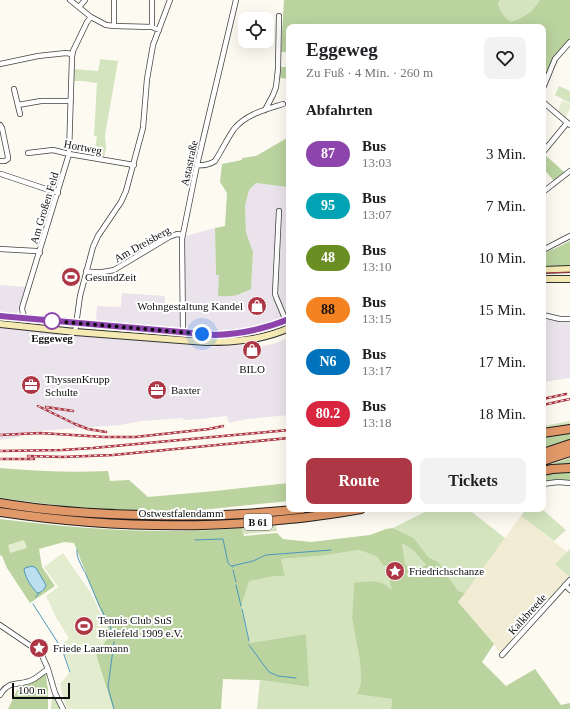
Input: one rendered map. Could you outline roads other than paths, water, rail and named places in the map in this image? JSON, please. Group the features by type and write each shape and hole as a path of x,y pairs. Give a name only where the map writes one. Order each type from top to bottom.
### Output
{"highway":[{"path":"546,433 570,429"},
{"path":"546,452 570,444"},
{"path":"546,460 570,452"},
{"path":"546,470 557,468 570,468"},
{"name":"Ostwestfalendamm","path":"0,503 62,511 109,514 194,516 257,514 286,511"},
{"name":"B 61","path":"194,516 212,513 286,507"},
{"name":"Ostwestfalendamm","path":"0,512 58,519 154,525 204,525 288,520 342,512"}],"street":[{"path":"70,0 90,18 106,24 159,30"},
{"path":"79,7 85,0"},
{"path":"114,0 114,26"},
{"path":"152,0 152,28"},
{"path":"76,332 80,297 95,241 125,195 134,165 143,128 150,56 170,0"},
{"name":"Astastraße","path":"183,332 183,235 197,165 236,0"},
{"path":"265,110 276,87 280,16"},
{"name":"Am Großen Feld","path":"27,318 23,312 23,306 69,154 72,54 90,18"},
{"path":"546,81 555,59 570,42"},
{"path":"0,64 38,56 66,53 72,54"},
{"path":"14,90 20,114"},
{"path":"18,105 41,101 71,101"},
{"path":"197,165 213,163 235,127 244,120 252,115 283,104"},
{"path":"546,105 568,124 546,149"},
{"path":"0,126 2,128 8,159 5,161 0,161"},
{"name":"Hortweg","path":"28,153 53,150 134,165"},
{"path":"546,190 570,171"},
{"path":"1,174 58,193"},
{"path":"279,211 275,294 286,315"},
{"name":"Am Dreisberg","path":"86,271 92,272 114,270 161,241 174,235 183,235"},
{"path":"546,249 570,236"},
{"path":"0,249 30,250 40,253"},
{"path":"546,270 570,269"},
{"path":"546,279 570,279"},
{"path":"0,316 215,335 232,334 264,328 286,320"},
{"path":"546,316 570,320"},
{"path":"0,324 76,332 206,342 257,339 286,329"},
{"path":"546,484 558,482 570,483"},
{"name":"Kalkbreede","path":"502,655 570,580"},
{"path":"565,585 570,590"},
{"path":"0,625 41,653 55,692 63,709"},
{"path":"0,695 4,688 8,685 34,679 48,669"}],"water":[{"path":"32,566 36,568 46,585 43,590 38,593 29,582 24,570 25,568"}],"waterway":[{"path":"195,540 223,539 228,563 233,567"},
{"path":"77,550 78,558 84,571"},
{"path":"232,566 253,561 266,555 331,550"},
{"path":"233,570 236,582"},
{"path":"85,572 109,624 125,623"},
{"path":"236,585 241,606"},
{"path":"36,597 39,593"},
{"path":"33,604 60,646"},
{"path":"242,609 249,641"},
{"path":"110,625 114,639"},
{"path":"114,642 108,687 114,709"},
{"path":"249,645 269,672 278,676 296,678"},
{"path":"62,649 70,672"}],"tram line":[{"path":"546,273 570,272"},
{"path":"0,319 215,338 242,336 286,324"}],"railway":[{"path":"546,398 566,394"},
{"path":"546,404 570,399"},
{"path":"38,406 88,429 106,432"},
{"path":"46,407 73,411"},
{"path":"0,435 40,433 105,437 135,437 209,429 223,426"},
{"path":"0,451 93,448 286,430"},
{"path":"28,456 62,457 113,455 286,438"},
{"path":"0,459 34,459"}],"place":[{"name":"GesundZeit","path":"71,277"},
{"name":"Wohngestaltung Kandel","path":"257,306"},
{"name":"Eggeweg","path":"52,321"},
{"name":"BILO","path":"252,350"},
{"name":"ThyssenKrupp Schulte","path":"31,385"},
{"name":"Baxter","path":"157,390"},
{"name":"Friedrichschanze","path":"395,571"},
{"name":"Tennis Club SuS Bielefeld 1909 e.V.","path":"84,626"},
{"name":"Friede Laarmann","path":"39,648"}]}
